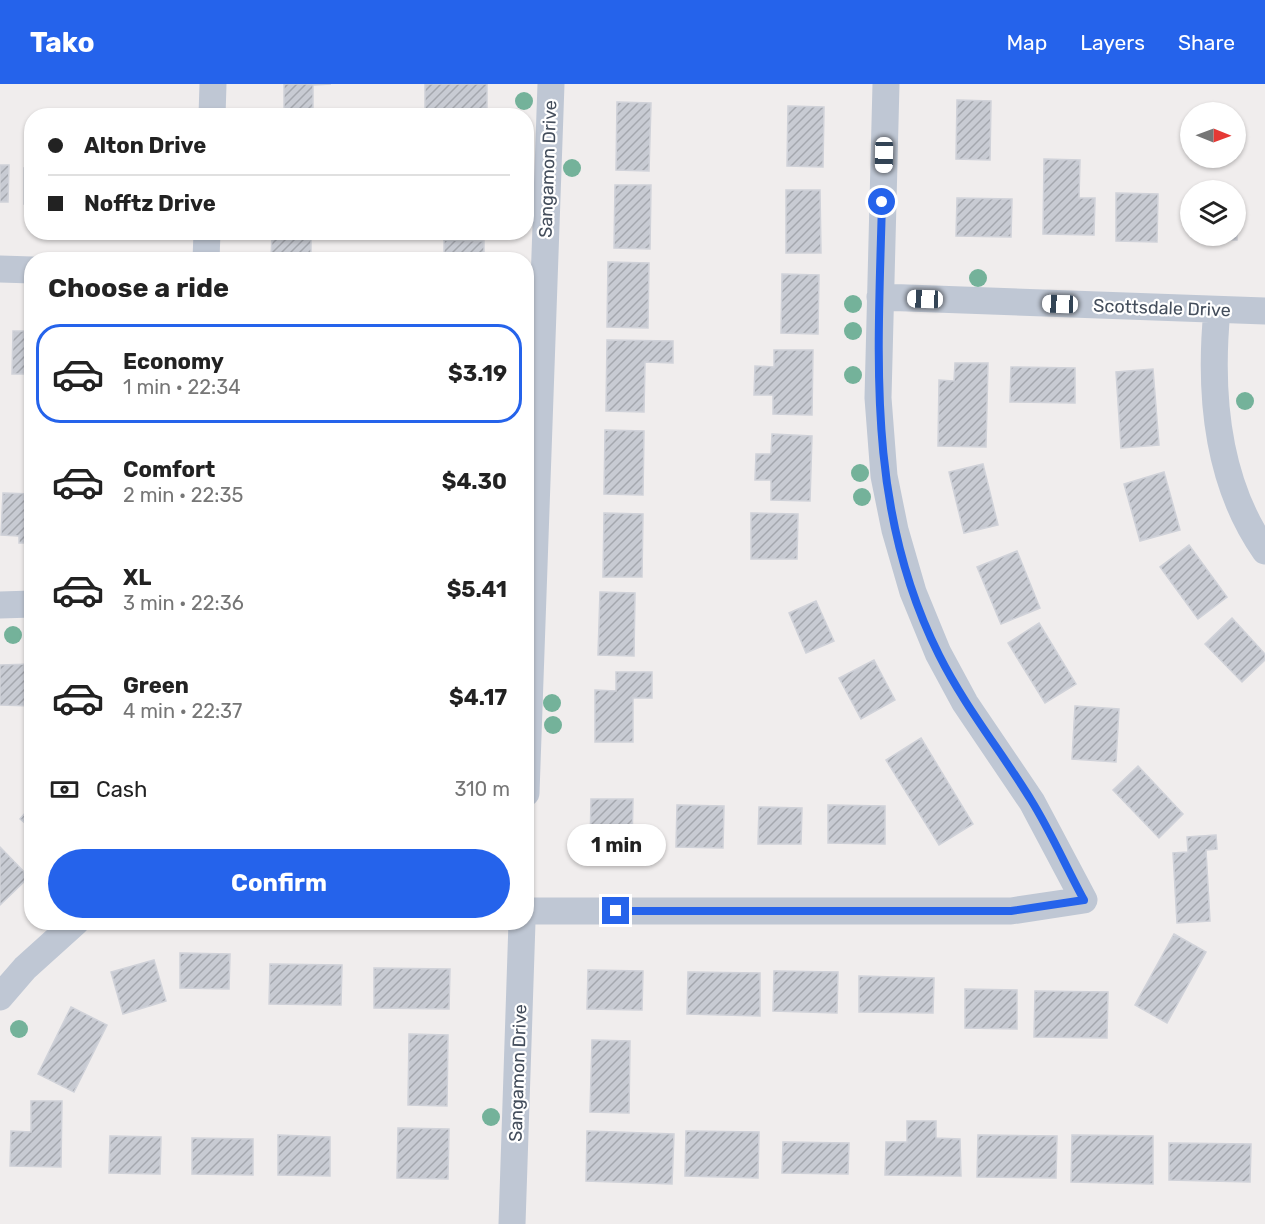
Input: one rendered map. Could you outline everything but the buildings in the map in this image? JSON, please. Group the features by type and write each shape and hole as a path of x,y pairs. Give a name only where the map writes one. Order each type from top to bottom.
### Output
{"street":[{"path":"212,108 213,84"},
{"name":"Sangamon Drive","path":"534,566 551,84"},
{"path":"534,910 1011,911 1084,900 1032,802 964,703 938,653 913,592 894,530 884,476 878,398 886,84"},
{"path":"0,268 24,270"},
{"name":"Scottsdale Drive","path":"880,297 1265,311"},
{"path":"1217,310 1214,374 1221,450 1230,483 1243,513 1265,551"},
{"path":"0,605 24,604"},
{"path":"0,997 25,968 67,930"},
{"name":"Sangamon Drive","path":"512,1224 522,930"}],"route":[{"path":"616,911 1011,911 1084,900 1032,802 964,703 938,653 913,592 894,530 884,476 878,398 882,202"}]}
